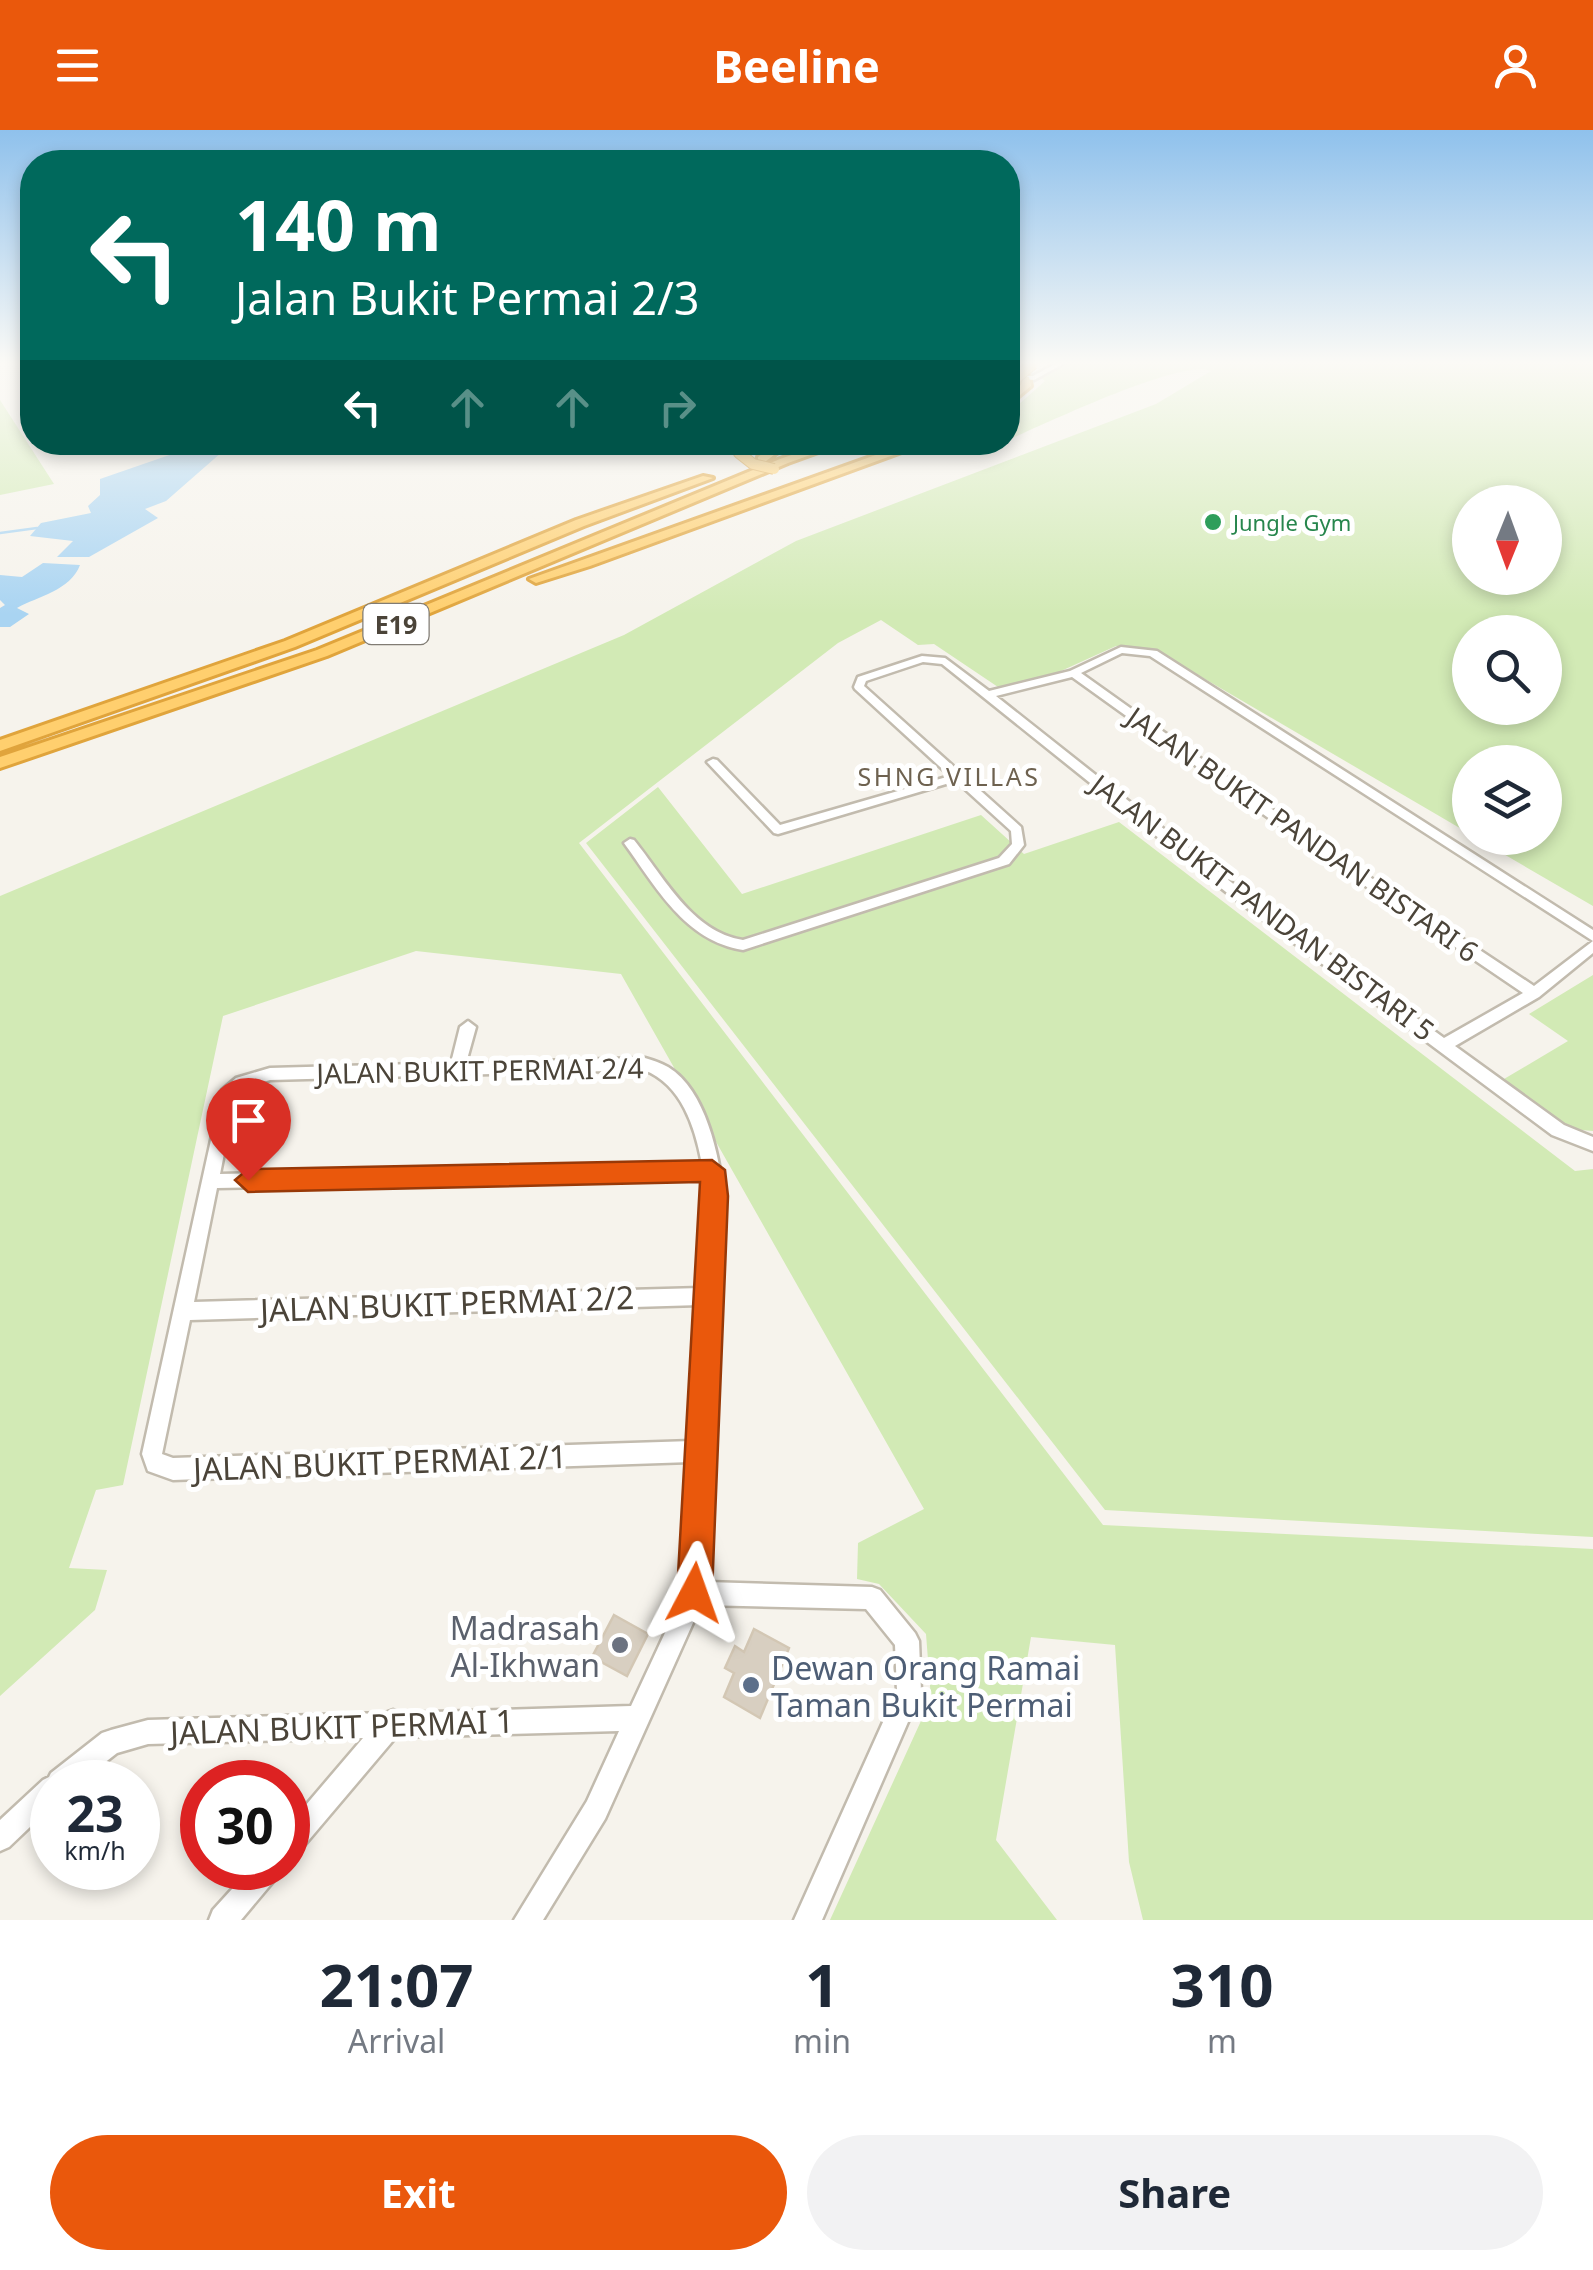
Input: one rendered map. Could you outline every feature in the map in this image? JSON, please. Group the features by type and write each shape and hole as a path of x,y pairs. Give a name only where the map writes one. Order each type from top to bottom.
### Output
{"highway":[{"path":"741,455 747,461 791,469 847,455"},
{"path":"762,458 766,455"},
{"name":"E19","path":"0,746 290,644 580,522 772,455"},
{"name":"E19","path":"0,763 322,653 800,455"},
{"path":"791,458 804,455"},
{"path":"410,618 630,550 884,455"}],"street":[{"path":"991,694 1074,674 1121,650 1153,653 1593,936"},
{"name":"JALAN BUKIT PANDAN BISTARI 5","path":"958,777 859,685 862,679 916,660 939,659 991,694 1179,848 1558,1130 1593,1144"},
{"name":"JALAN BUKIT PANDAN BISTARI 6","path":"1074,674 1331,857 1534,993"},
{"path":"630,843 706,935 722,946 742,946 1004,861 1018,845 1017,830 958,777 778,830 713,762"},
{"path":"1445,1045 1534,993 1593,946"},
{"path":"457,1069 468,1028"},
{"name":"JALAN BUKIT PERMAI 2/4","path":"242,1082 270,1074 660,1067 671,1074 695,1115 712,1170"},
{"name":"JALAN BUKIT PERMAI 2/1","path":"242,1082 225,1101 152,1454 155,1464 164,1468 704,1451"},
{"path":"210,1181 712,1170 704,1451 694,1593 596,1810 528,1920"},
{"name":"JALAN BUKIT PERMAI 2/2","path":"184,1311 709,1296"},
{"path":"694,1593 872,1598 907,1641 909,1692 808,1920"},
{"name":"JALAN BUKIT PERMAI 1","path":"88,1760 110,1742 148,1732 640,1718"},
{"path":"310,1819 394,1722"},
{"path":"0,1838 30,1810"},
{"path":"223,1920 249,1890"}],"green space":[{"path":"0,448 20,448 20,455 35,455 54,484 0,495"},
{"path":"1042,448 1593,448 1593,906 1505,855 1562,855 1562,745 1452,745 1452,823 1157,651 1116,646 1039,681 998,687 934,644 918,645 881,620 838,643 579,843 1103,1525 1593,1549 1593,1920 1143,1920 1129,1862 1115,1645 1031,1637 996,1840 1057,1920 830,1920 931,1699 926,1634 879,1584 857,1579 858,1543 924,1509 621,974 416,951 223,1016 123,1485 96,1490 69,1568 107,1570 95,1610 0,1696 0,896 624,635 796,541"},
{"path":"658,787 742,894 981,815 1024,854 1119,822 1575,1171 1593,1169 1593,1537 1105,1510 586,843"},
{"path":"1593,975 1593,1131 1570,1129 1504,1079 1568,1041 1529,1014"}],"water":[{"path":"169,455 219,455 166,501 145,509 158,518 89,557 57,557 73,541 30,536 41,523 91,513 88,506 100,495 100,479"},
{"path":"43,563 80,565 61,587 17,608 29,614 10,627 0,627 0,608 5,605 0,600 0,575 22,577"}],"building":[{"name":"Madrasah Al-Ikhwan","path":"614,1615 648,1634 627,1676 592,1657"},
{"name":"Dewan Orang Ramai Taman Bukit Permai","path":"754,1629 789,1648 760,1718 724,1697 734,1673 725,1668 735,1646 744,1652"}],"waterway":[{"path":"184,469 206,455"},
{"path":"0,533 37,528"}],"place":[{"name":"Jungle Gym","path":"1213,522"},
{"name":"Madrasah Al-Ikhwan","path":"620,1645"},
{"name":"Dewan Orang Ramai Taman Bukit Permai","path":"751,1685"}],"district":[{"name":"SHNG VILLAS","path":"949,776"}],"route":[{"path":"248,1180 712,1170 715,1196 694,1593"}]}
